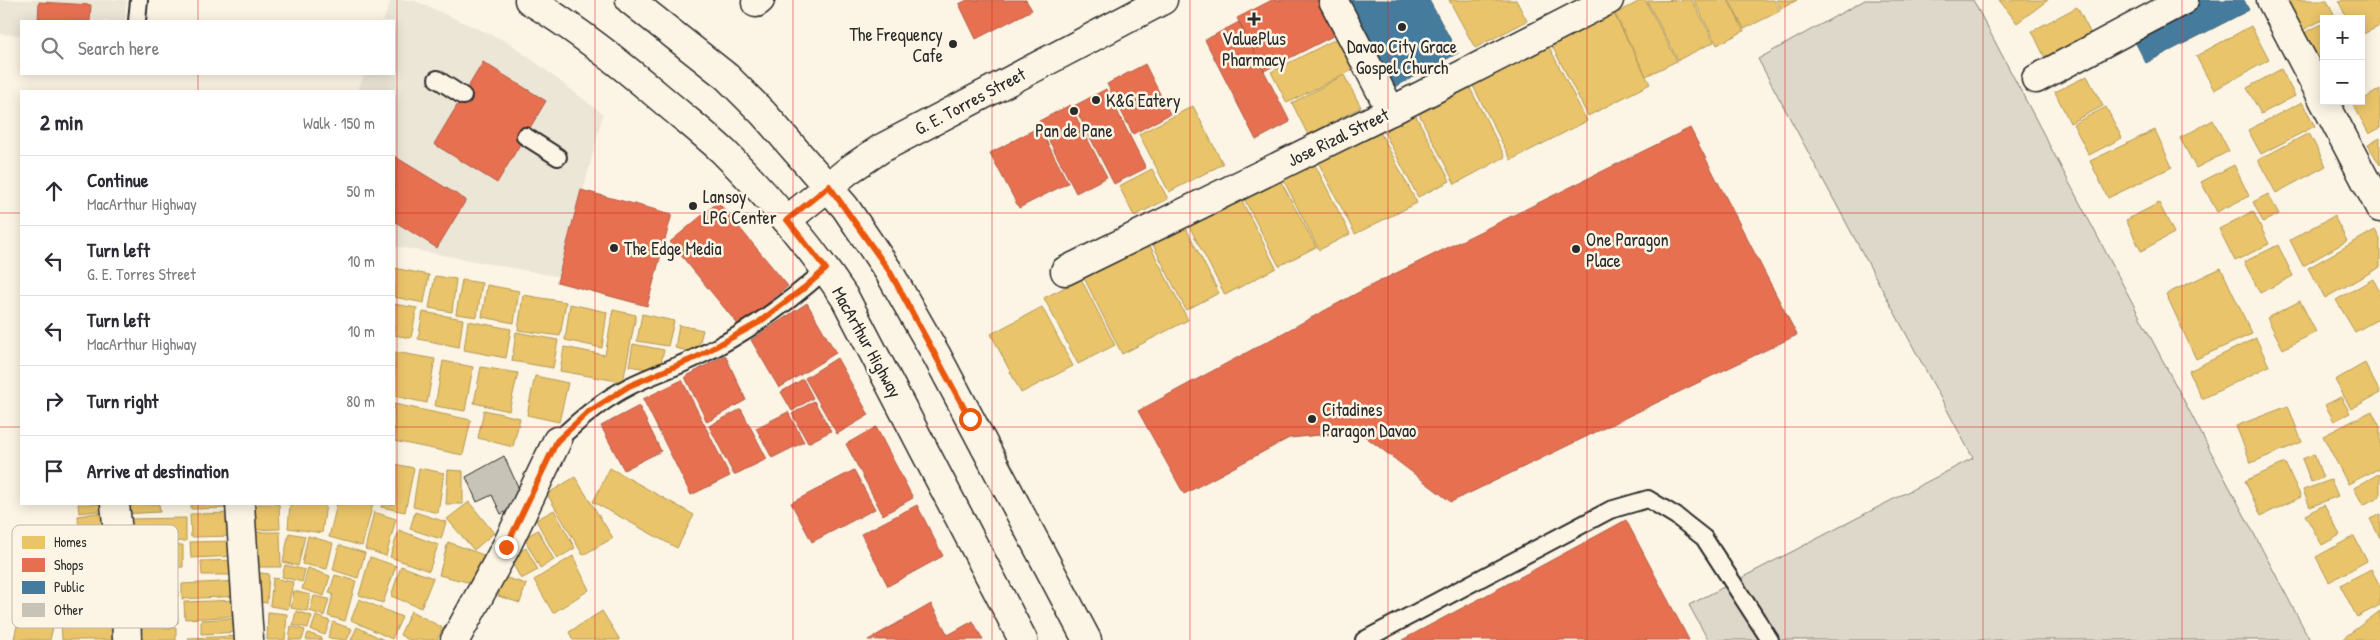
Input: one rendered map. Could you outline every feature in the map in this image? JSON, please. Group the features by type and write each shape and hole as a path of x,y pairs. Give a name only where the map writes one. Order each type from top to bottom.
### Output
{"main road":[{"name":"MacArthur Highway","path":"529,0 551,13 641,81 722,151 787,220 826,269 845,298 879,362 1023,640"},
{"path":"630,0 727,78 763,113 829,186 890,272 937,356 1087,640"},
{"name":"G. E. Torres Street","path":"787,220 864,159 1163,0"},
{"path":"1333,0 1392,110"},
{"name":"Jose Rizal Street","path":"1065,271 1392,110 1609,0"},
{"path":"2036,79 2184,0"},
{"path":"2271,0 2320,93"},
{"path":"2326,105 2379,205"},
{"path":"455,640 506,547 557,441"},
{"path":"115,505 117,525"},
{"path":"240,505 249,640"}],"lane":[{"path":"137,20 140,0"},
{"path":"437,79 464,96"},
{"path":"525,136 558,157"},
{"path":"557,441 587,413 629,386 697,357 758,323 826,269"},
{"path":"1364,640 1610,510 1648,499 1676,516 1704,538 1770,640"}],"shaded area":[{"path":"0,0 126,0 125,20 20,20 20,35 0,34"},
{"path":"391,0 413,0 510,43 603,114 561,277 395,246 395,90 358,90 364,75 395,75 395,20 383,20"},
{"path":"1865,0 1973,0 2310,640 1708,640 1689,605 1973,458 1758,59"}],"building: Homes":[{"path":"1449,0 1516,0 1527,21 1475,48"},
{"path":"1645,0 1677,61 1646,76 1615,14"},
{"path":"1692,0 1714,42 1678,60 1647,1"},
{"path":"1694,0 1728,0 1744,31 1717,45"},
{"path":"1729,0 1774,0 1780,11 1744,29"},
{"path":"1776,0 1797,0 1781,9"},
{"path":"1999,0 2048,0 2017,23"},
{"path":"2286,0 2327,0 2334,14 2320,15 2320,21 2301,31"},
{"path":"2343,0 2376,0 2380,8 2380,26 2365,33 2365,15 2345,15 2339,2"},
{"path":"2077,7 2092,36 2046,60 2032,31"},
{"path":"1613,12 1650,84 1588,116 1551,44"},
{"path":"2320,25 2320,64 2319,64 2304,33"},
{"path":"2251,26 2269,60 2214,90 2196,56"},
{"path":"1340,37 1356,68 1287,103 1271,72"},
{"path":"1547,43 1587,121 1511,160 1471,82"},
{"path":"2281,69 2295,96 2261,114 2247,88"},
{"path":"1344,75 1361,107 1308,135 1292,103"},
{"path":"2087,76 2103,106 2070,123 2055,92"},
{"path":"1470,88 1505,157 1455,184 1419,114"},
{"path":"2380,89 2380,128 2369,134 2354,105 2365,105 2365,98"},
{"path":"2302,102 2315,126 2261,154 2248,130"},
{"path":"1193,106 1223,164 1169,192 1139,134"},
{"path":"2106,107 2122,138 2089,155 2073,124"},
{"path":"1414,112 1450,181 1418,197 1382,128"},
{"path":"2213,120 2229,151 2196,168 2180,138"},
{"path":"1378,128 1417,203 1355,234 1317,160"},
{"path":"2155,130 2172,167 2108,198 2090,161"},
{"path":"2309,133 2326,166 2276,193 2258,160"},
{"name":"One Paragon Place","path":"1687,135 1734,228 1466,364 1418,270"},
{"path":"2380,138 2380,165 2368,145"},
{"path":"1313,161 1350,234 1319,250 1282,177"},
{"path":"2234,165 2249,196 2217,212 2201,182"},
{"path":"1152,169 1168,199 1134,216 1119,186"},
{"path":"1278,176 1316,247 1279,266 1242,195"},
{"path":"2268,194 2279,214 2263,222 2253,202"},
{"path":"1240,197 1276,268 1225,295 1188,224"},
{"path":"2159,203 2174,233 2141,251 2126,220"},
{"path":"2253,211 2269,244 2235,261 2219,229"},
{"path":"2334,216 2347,241 2303,266 2290,240"},
{"path":"1182,220 1219,293 1186,310 1149,237"},
{"path":"2375,230 2380,239 2380,267 2325,298 2308,268"},
{"path":"1147,240 1188,320 1122,354 1082,274"},
{"path":"2278,245 2293,276 2260,293 2244,262"},
{"path":"395,268 429,275 424,303 395,297"},
{"path":"2221,268 2252,334 2196,359 2166,294"},
{"path":"435,276 456,279 452,312 429,308"},
{"path":"1081,279 1115,345 1078,364 1044,298"},
{"path":"2373,279 2380,292 2380,318 2355,332 2336,300"},
{"path":"462,280 482,283 477,317 456,314"},
{"path":"487,285 519,291 514,323 482,317"},
{"path":"523,295 566,302 560,336 518,330"},
{"path":"2300,301 2316,332 2283,349 2267,318"},
{"path":"395,304 417,308 411,338 395,335"},
{"path":"570,304 607,312 602,348 565,340"},
{"path":"1042,307 1073,366 1021,393 991,334"},
{"path":"613,310 636,315 623,382 560,371 564,347 605,355"},
{"path":"423,312 463,319 459,347 418,339"},
{"path":"642,314 674,321 668,346 637,341"},
{"path":"468,321 511,329 506,358 464,350"},
{"path":"679,325 703,330 697,353 675,348"},
{"path":"516,332 558,340 553,368 512,361"},
{"path":"2256,338 2269,366 2202,399 2189,371"},
{"name":"Citadines Paragon Davao","path":"1345,343 1419,367 1482,425 1445,494 1358,431 1289,438 1186,491 1146,413 1277,345"},
{"path":"633,344 664,350 659,371 629,366"},
{"path":"395,352 435,359 427,403 395,396"},
{"path":"443,361 473,367 465,411 435,406"},
{"path":"2365,363 2380,393 2351,409 2335,380"},
{"path":"481,367 518,373 509,411 474,403"},
{"path":"535,376 568,383 559,422 527,415"},
{"path":"2341,397 2350,413 2334,421 2325,405"},
{"path":"395,404 471,420 463,455 395,441"},
{"path":"2288,406 2302,442 2251,463 2236,426"},
{"path":"484,410 520,418 513,447 478,438"},
{"path":"2372,411 2380,427 2380,468 2348,484 2323,436"},
{"path":"2314,454 2323,478 2311,482 2302,459"},
{"path":"2285,463 2301,497 2261,516 2245,481"},
{"path":"395,464 414,468 405,512 381,507 382,505 395,505"},
{"path":"419,468 444,473 438,513 413,507"},
{"path":"610,468 694,515 677,548 593,502"},
{"path":"448,470 463,471 463,504 446,504"},
{"path":"2380,473 2380,496 2363,505 2354,488"},
{"path":"575,477 613,538 583,555 547,494"},
{"path":"2331,480 2338,496 2310,507 2303,490"},
{"path":"469,502 494,533 474,550 447,519"},
{"path":"78,505 106,505 107,510 79,513"},
{"path":"122,505 159,505 160,512 123,514"},
{"path":"191,505 233,505 233,508 191,509"},
{"path":"247,505 279,505 280,529 249,530"},
{"path":"290,505 326,505 322,533 288,528"},
{"path":"337,505 373,505 362,546 329,537"},
{"path":"2324,505 2340,535 2322,545 2305,515"},
{"path":"554,510 575,548 557,559 536,520"},
{"path":"109,511 111,525 79,525 78,516"},
{"path":"374,512 396,519 386,556 365,549"},
{"path":"415,512 446,522 441,539 410,529"},
{"path":"235,513 235,536 191,537 190,514"},
{"path":"2380,514 2380,538 2370,519"},
{"path":"186,518 186,541 178,541 178,525 125,525 125,519"},
{"path":"399,530 438,545 429,571 390,557"},
{"path":"538,530 554,560 540,568 524,538"},
{"path":"251,532 280,532 281,567 252,567"},
{"path":"289,533 305,536 298,566 283,562"},
{"path":"308,536 333,543 327,569 302,564"},
{"path":"2354,536 2367,561 2329,582 2316,557"},
{"path":"237,541 238,556 191,558 190,542"},
{"path":"448,542 489,557 479,585 439,575"},
{"path":"178,545 183,545 183,567 178,567"},
{"path":"339,545 365,553 358,578 333,570"},
{"path":"526,548 538,570 521,579 509,557"},
{"path":"573,556 589,590 553,613 534,580"},
{"path":"370,557 396,566 383,603 359,595"},
{"path":"239,560 240,575 202,575 201,561"},
{"path":"285,565 305,570 302,582 282,577"},
{"path":"401,566 433,578 421,608 391,596"},
{"path":"308,568 330,576 324,596 302,589"},
{"path":"2371,569 2380,586 2380,605 2357,617 2340,585"},
{"path":"252,572 269,574 267,603 251,601"},
{"path":"335,575 356,581 345,621 328,616 333,594 329,593"},
{"path":"504,577 526,584 520,603 498,596"},
{"path":"273,578 293,582 288,609 270,606"},
{"path":"239,581 240,596 182,599 182,584"},
{"path":"294,591 310,595 307,611 291,608"},
{"path":"314,596 329,599 324,616 310,611"},
{"path":"359,599 402,617 392,639 351,620"},
{"path":"239,600 241,616 185,619 184,602"},
{"path":"296,611 312,616 308,628 293,625"},
{"path":"411,611 443,628 437,640 409,640 400,635"},
{"path":"602,611 620,640 573,640 569,632"},
{"path":"2380,611 2380,640 2341,640"},
{"path":"268,612 287,614 285,640 267,640"},
{"path":"316,616 330,621 325,635 311,630"},
{"path":"240,618 240,632 201,634 201,620"},
{"path":"333,622 352,629 347,640 328,638"},
{"path":"291,626 305,630 302,640 289,640"},
{"path":"357,627 384,640 351,640"},
{"path":"16,628 53,628 50,640 14,639"},
{"path":"61,628 120,628 121,640 62,640"},
{"path":"135,628 176,628 176,640 135,640"},
{"path":"308,633 322,638 321,640 306,640"},
{"path":"243,636 243,640 189,640 188,638"}],"building: Shops":[{"path":"967,0 1026,0 1032,10 976,39 959,4"},
{"path":"1272,0 1322,0 1339,33 1264,71 1237,18"},
{"path":"39,2 91,5 90,20 38,20"},
{"path":"1239,22 1290,122 1256,140 1205,40"},
{"path":"483,62 546,101 497,183 434,144"},
{"path":"1145,64 1170,114 1133,134 1107,84"},
{"path":"1106,89 1146,168 1114,184 1074,106"},
{"path":"1070,105 1107,177 1076,193 1039,121"},
{"path":"1039,127 1068,183 1019,208 990,153"},
{"path":"1690,128 1797,335 1451,502 1358,431 1289,438 1184,494 1138,411 1374,284"},
{"path":"395,157 466,200 437,248 395,222"},
{"name":"The Edge Media","path":"581,190 672,214 647,306 557,282"},
{"path":"718,202 788,286 740,327 670,242"},
{"path":"807,303 836,353 779,388 751,340"},
{"path":"725,355 746,400 707,422 685,377"},
{"path":"837,358 869,415 837,434 805,378"},
{"path":"803,379 813,398 792,411 781,392"},
{"path":"682,380 730,476 691,495 643,399"},
{"path":"814,401 831,431 808,443 792,414"},
{"path":"639,406 661,451 624,470 601,426"},
{"path":"741,409 767,459 734,475 709,426"},
{"path":"788,412 804,442 772,458 756,428"},
{"path":"876,427 913,498 883,515 846,444"},
{"path":"854,470 875,509 812,542 791,503"},
{"path":"917,505 943,556 888,586 861,534"},
{"path":"1626,520 1689,640 1402,640 1526,574"},
{"path":"931,604 948,635 973,621 983,640 868,640"}],"building: Public":[{"name":"Davao City Grace Gospel Church","path":"1346,0 1429,0 1458,53 1393,88"},
{"path":"2196,0 2244,0 2249,10 2146,63 2131,34"}],"building: Other":[{"path":"504,456 525,502 501,514 492,495 477,502 466,477"}],"place":[{"name":"ValuePlus Pharmacy","path":"1254,19"},
{"name":"Davao City Grace Gospel Church","path":"1402,27"},
{"name":"The Frequency Cafe","path":"953,44"},
{"name":"K&G Eatery","path":"1096,100"},
{"name":"Pan de Pane","path":"1074,111"},
{"name":"Lansoy LPG Center","path":"693,206"},
{"name":"The Edge Media","path":"614,248"},
{"name":"One Paragon Place","path":"1576,249"},
{"name":"Citadines Paragon Davao","path":"1312,419"}],"route":[{"path":"506,547 557,441 587,413 629,386 697,357 758,323 826,269 787,220 829,186 890,272 970,419"}]}
